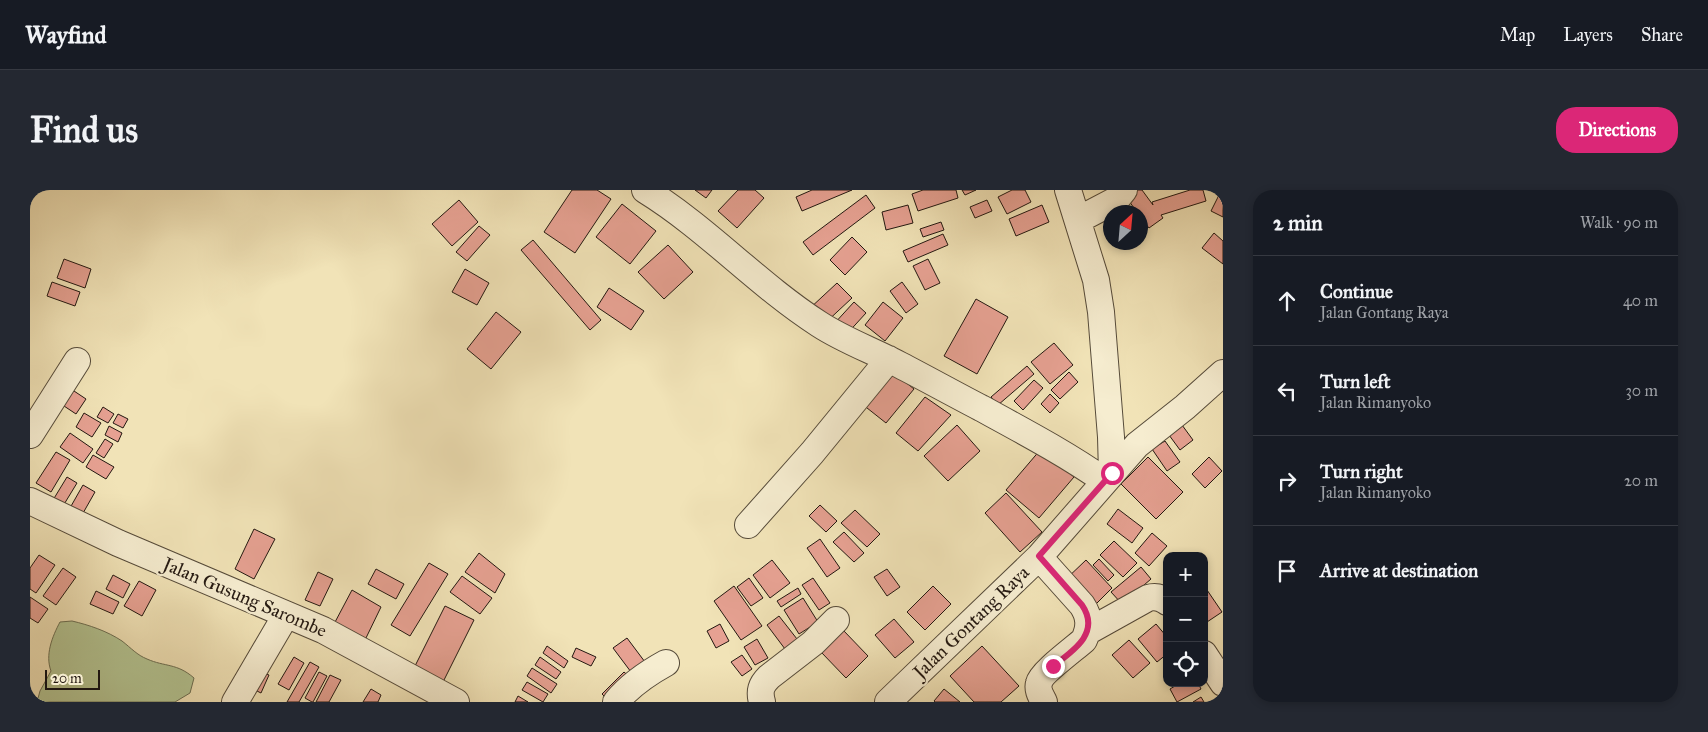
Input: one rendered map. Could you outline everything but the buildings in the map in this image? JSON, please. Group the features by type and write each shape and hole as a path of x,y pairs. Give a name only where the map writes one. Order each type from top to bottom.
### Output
{"street":[{"path":"645,190 694,224 792,305 819,324 1109,477 1111,436 1101,312 1096,280 1068,190"},
{"path":"1078,220 1116,200 1124,190"},
{"path":"748,525 812,453 888,359"},
{"path":"30,435 77,361"},
{"name":"Jalan Gontang Raya","path":"888,702 1039,556 1138,445 1223,373"},
{"name":"Jalan Gusung Sarombe","path":"30,501 118,543 323,630 416,693 456,702"},
{"path":"1039,556 1087,612 1089,622 1088,632 1084,640 1043,675 1039,683 1039,691 1044,702"},
{"path":"1088,632 1148,598 1154,596 1163,600"},
{"path":"235,702 286,615"},
{"path":"762,702 761,689 769,677 813,643 836,620"},
{"path":"1208,660 1223,682"},
{"path":"616,702 626,690 645,674 666,663"}],"green space":[{"path":"72,621 110,634 147,659 188,673 194,678 190,693 175,702 37,702 40,691 51,671 49,652 54,634 60,622"}],"route":[{"path":"1053,666 1084,640 1088,632 1089,622 1087,612 1082,605 1039,556 1112,473"}]}
